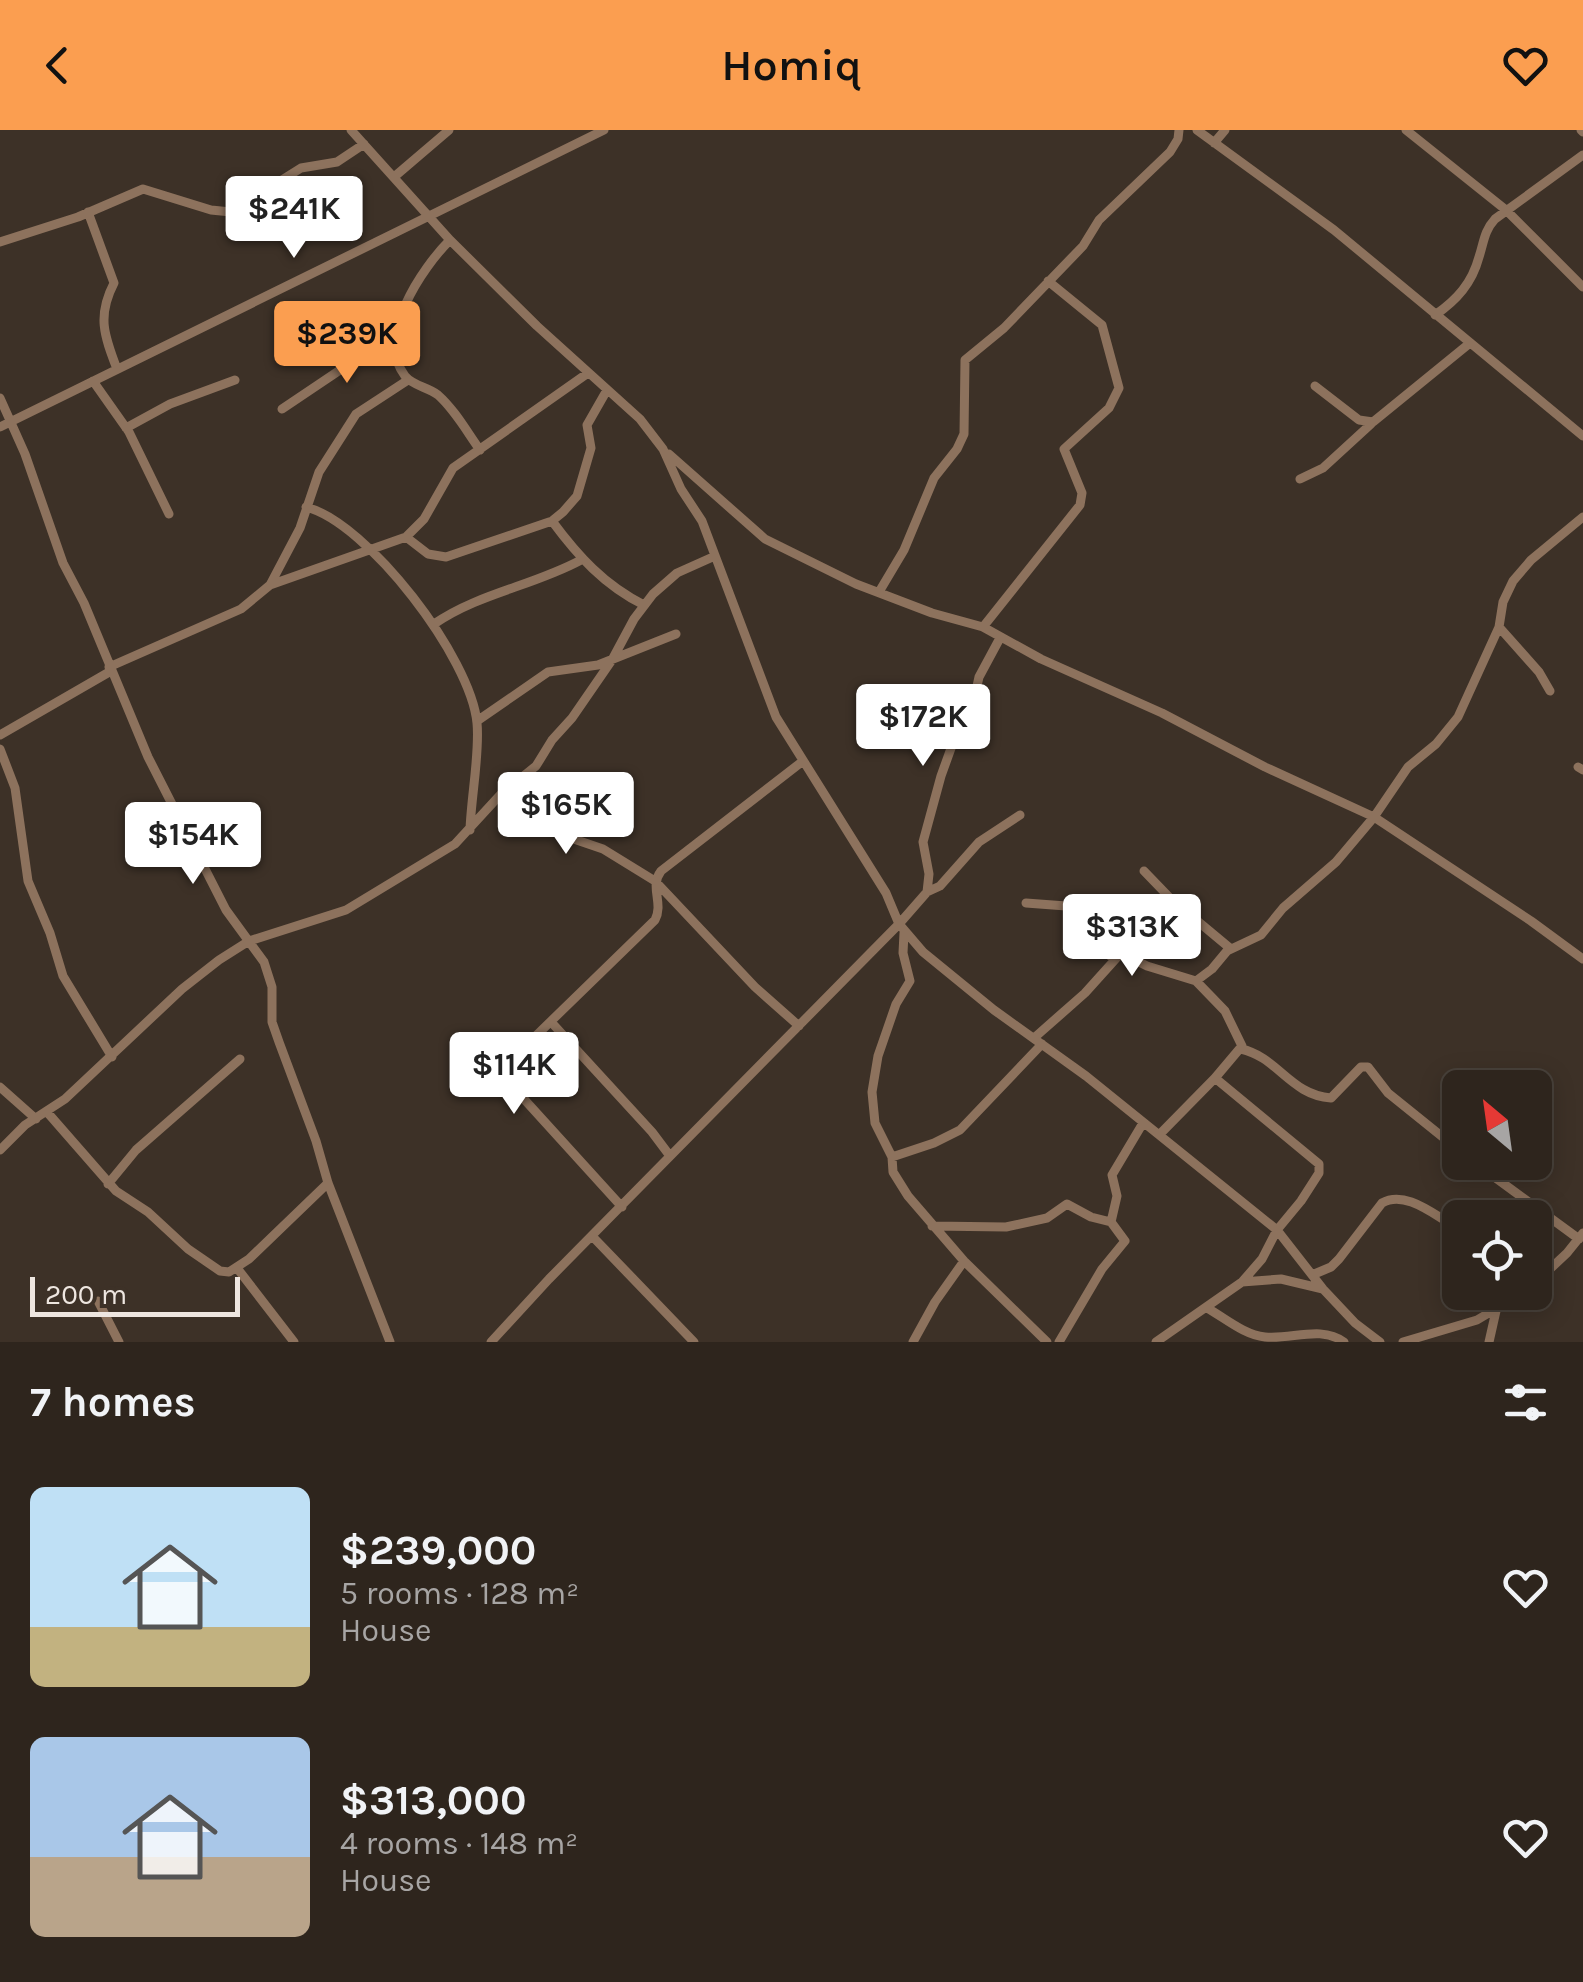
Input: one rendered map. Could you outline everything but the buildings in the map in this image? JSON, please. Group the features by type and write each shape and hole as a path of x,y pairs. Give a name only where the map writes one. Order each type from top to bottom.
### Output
{"street":[{"path":"351,130 450,240 640,419 663,449 765,539 932,613 983,627 1374,818 1531,920 1583,959"},
{"path":"394,177 449,130"},
{"path":"5,424 604,130"},
{"path":"880,592 904,550 934,478 964,434 965,360 1004,328 1083,246 1099,220 1170,152 1178,139 1178,130"},
{"path":"1196,130 1334,230 1470,344 1580,429"},
{"path":"1214,143 1225,130"},
{"path":"1406,130 1506,210 1583,286"},
{"path":"0,242 88,212 143,188 211,210 232,212 301,168 337,162 364,144"},
{"path":"1435,315 1462,292 1476,266 1485,233 1506,210 1583,155"},
{"path":"88,212 114,283 102,314 117,370"},
{"path":"282,409 394,333 424,269 450,240"},
{"path":"983,627 1080,506 1082,493 1064,449 1110,408 1118,388 1102,325 1048,282"},
{"path":"394,333 398,358 408,380 440,396 480,450"},
{"path":"1300,480 1336,458 1373,422 1470,344"},
{"path":"0,735 110,669 240,608 270,585 406,537 424,519 450,472 588,373"},
{"path":"126,428 170,404 234,380"},
{"path":"270,585 295,539 319,472 356,414 408,380"},
{"path":"93,381 126,428 168,514"},
{"path":"1315,386 1360,420 1373,422"},
{"path":"406,537 428,554 446,557 552,521 576,496 592,448 586,424 607,390"},
{"path":"0,398 5,424 29,464 64,563 148,757 221,902 270,978 272,1022 328,1183 390,1342"},
{"path":"663,449 681,489 702,521 762,673 772,710 886,893 901,929 910,981 891,1018 878,1056 872,1092 875,1123 892,1157 897,1179 964,1261 1047,1342"},
{"path":"306,507 331,516 368,550 434,624 458,666 477,721 470,830"},
{"path":"1196,981 1231,948 1261,935 1283,908 1336,862 1374,818 1394,784 1458,718 1500,628 1503,602 1513,581 1531,560 1583,516"},
{"path":"552,521 580,560 644,605"},
{"path":"0,1150 112,1057 182,990 249,941 346,910 428,863 470,830 500,794 536,766 612,660 644,605 666,580 715,556"},
{"path":"434,624 459,607 580,560"},
{"path":"1500,628 1539,672 1550,692"},
{"path":"477,721 540,676 555,670 591,667 676,634"},
{"path":"491,1342 799,1026 901,929 927,892 930,874 923,842 941,776 973,704 979,676 1000,638"},
{"path":"0,749 15,788 28,881 50,932 63,976 112,1057"},
{"path":"622,1207 523,1098 506,1075 510,1061 655,920 659,910 655,881 660,870 803,761"},
{"path":"500,794 562,835 603,849 655,881 755,986 799,1026"},
{"path":"927,892 940,886 979,842 1020,815"},
{"path":"1144,871 1170,899 1231,948"},
{"path":"1026,903 1066,906 1117,956 1196,981 1226,1011 1241,1040 1241,1050 1160,1134"},
{"path":"892,1157 960,1130 1139,928"},
{"path":"901,929 994,1010 1160,1134 1277,1230 1323,1289 1354,1322 1380,1342"},
{"path":"552,1023 670,1156"},
{"path":"1241,1050 1254,1052 1300,1090 1318,1097 1331,1098 1361,1068 1368,1066 1388,1093 1442,1136"},
{"path":"108,1184 136,1150 240,1058"},
{"path":"1156,1342 1242,1282 1316,1178 1319,1164 1215,1078"},
{"path":"0,1087 36,1119"},
{"path":"47,1112 108,1184 220,1271 236,1268 328,1183"},
{"path":"1112,1222 1117,1196 1112,1180 1114,1170 1143,1123"},
{"path":"1500,1180 1581,1236 1552,1266"},
{"path":"1312,1275 1331,1267 1376,1210 1392,1198 1416,1204 1442,1219"},
{"path":"932,1226 1006,1227 1048,1218 1067,1204 1091,1217 1112,1222 1125,1242 1102,1269 1059,1342"},
{"path":"592,1236 694,1342"},
{"path":"913,1342 964,1261"},
{"path":"236,1268 294,1342"},
{"path":"1242,1282 1281,1279 1323,1289"},
{"path":"98,1301 119,1342"},
{"path":"1207,1308 1263,1337 1317,1333 1344,1342"},
{"path":"1406,1342 1456,1328 1496,1311"},
{"path":"1489,1342 1496,1311"}]}
